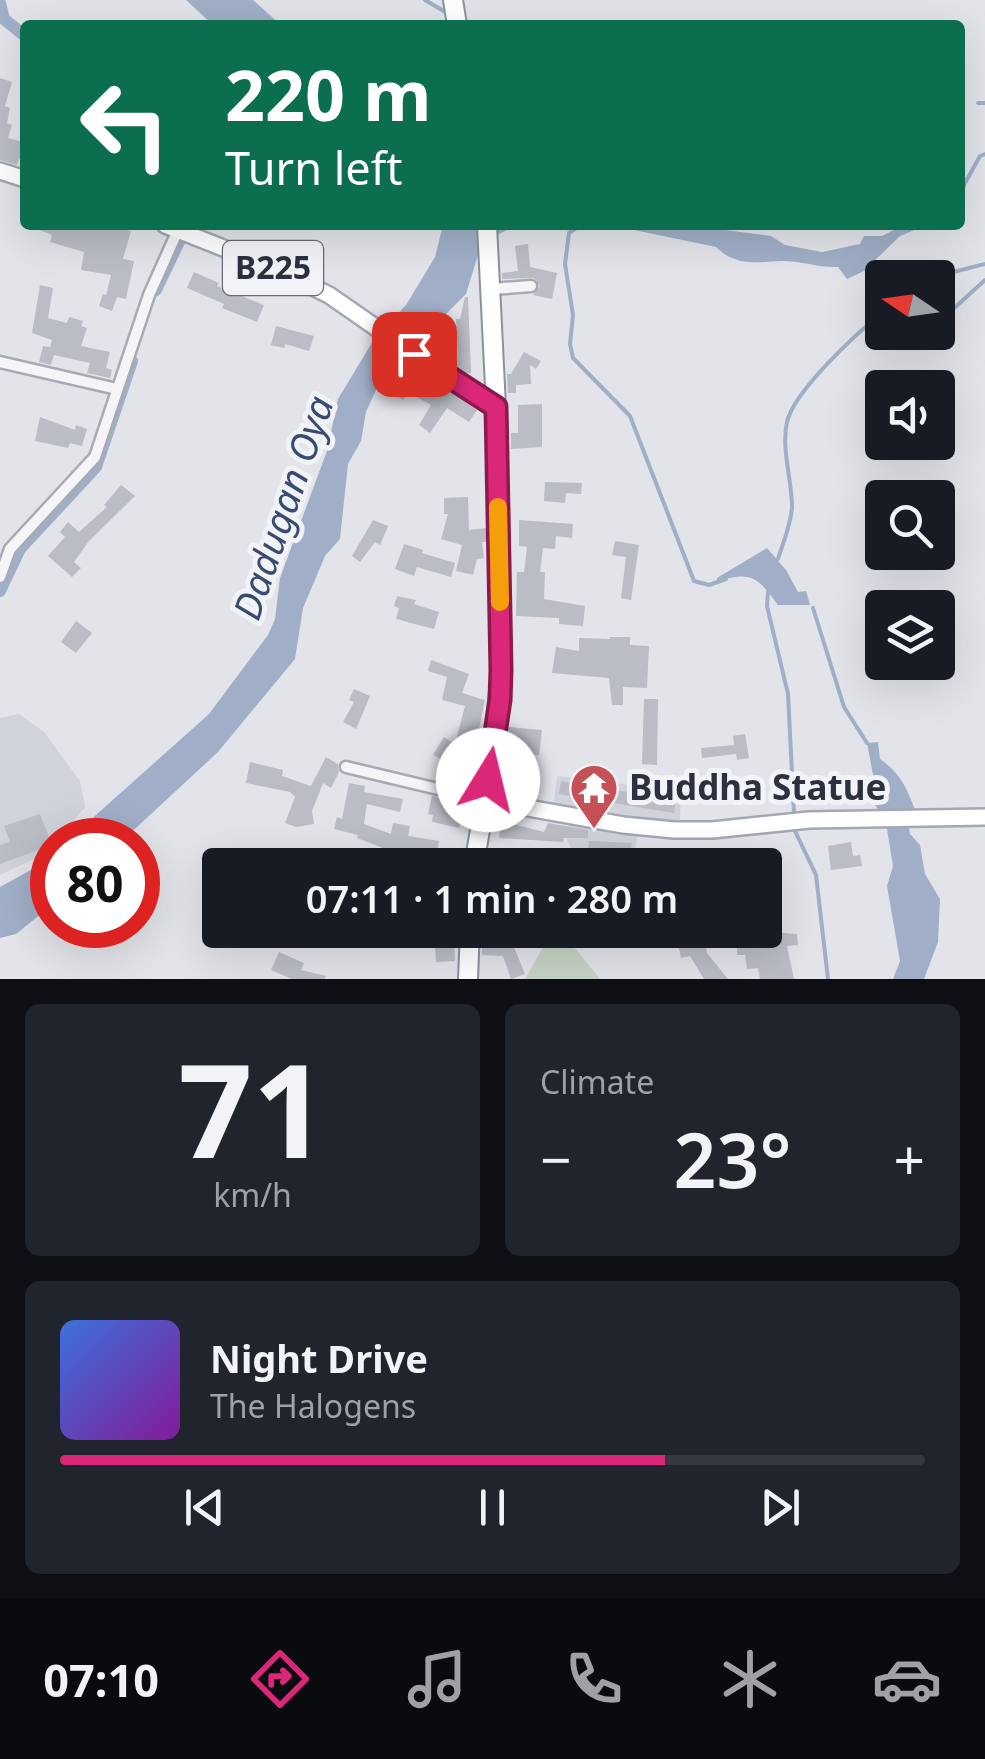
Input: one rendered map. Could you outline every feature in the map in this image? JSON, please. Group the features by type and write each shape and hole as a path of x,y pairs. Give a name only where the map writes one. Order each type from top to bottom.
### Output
{"highway":[{"path":"477,848 500,685 489,234"},
{"path":"468,979 469,948"}],"main road":[{"name":"B225","path":"177,230 274,268 328,295 496,407"},
{"path":"484,800 674,830 985,817"}],"street":[{"path":"0,576 10,549 94,457 171,230"},
{"path":"492,289 531,286"},
{"path":"0,362 118,389"},
{"path":"346,767 484,800"}],"shaded area":[{"path":"19,714 44,732 80,781 85,807 76,818 30,818 30,861 0,875 0,718"},
{"path":"557,776 681,791 680,819 676,824 639,823 635,848 571,848 567,840 569,813 554,802"}],"green space":[{"path":"542,948 575,948 600,979 525,979"}],"water":[{"path":"186,0 253,0 275,20 208,20"},
{"path":"442,230 507,230 482,242 466,294 381,379 366,412 361,441 348,464 340,539 325,556 303,608 295,659 218,752 147,818 93,818 209,714 268,635 275,619 280,578 327,451 338,399 376,336 406,305 435,257"},
{"path":"634,230 725,230 771,236 785,245 822,252 860,244 864,236 914,230 900,236 875,260 865,260 865,270 847,279 838,267 739,260 716,247"},
{"path":"767,548 798,592 806,591 810,605 778,605 765,588 746,577 717,582 717,578"},
{"path":"878,742 880,759 898,775 912,802 915,810 906,811 910,834 920,845 925,874 940,899 938,942 924,979 893,979 900,961 887,886 893,866 884,811 879,811 867,792 873,775 867,743"},
{"path":"30,870 30,923 16,934 0,938 0,887"}],"building":[{"path":"0,78 12,82 5,106 10,108 7,123 12,125 8,138 20,141 20,159 17,165 0,160"},
{"path":"40,230 131,231 123,259 134,261 126,299 117,297 112,311 99,306 111,275 81,270 84,252 50,242 52,235"},
{"path":"528,244 530,267 557,273 552,299 533,295 540,286 534,278 502,279 502,273 518,271 515,246"},
{"path":"194,272 264,305 257,322 187,288"},
{"path":"40,285 53,288 48,318 67,323 69,317 83,321 81,326 87,328 81,346 110,352 106,368 112,370 110,378 87,373 90,363 54,355 51,365 39,362 43,346 50,347 52,340 32,333"},
{"path":"465,297 471,373 464,373 438,357 442,349 458,358 456,319 460,319"},
{"path":"276,326 314,336 309,351 285,344 284,348 271,345"},
{"path":"524,352 541,361 536,369 530,365 531,384 516,385 516,393 508,393 507,374 511,374"},
{"path":"404,378 424,390 430,379 477,410 469,422 447,408 430,433 419,425 431,405 408,392 403,400 394,394"},
{"path":"542,404 542,447 511,449 511,433 518,433 518,405"},
{"path":"40,417 75,430 76,425 87,429 82,446 70,443 68,448 35,441"},
{"path":"545,482 582,483 581,494 566,493 565,503 544,501"},
{"path":"121,485 135,496 89,541 74,562 81,568 72,577 48,556 65,537 60,532 68,522 79,532 107,507 104,505"},
{"path":"468,497 469,530 486,528 486,542 482,542 484,558 477,559 473,575 456,571 462,545 441,539 448,514 444,514 444,498"},
{"path":"373,520 388,526 380,545 375,542 360,562 352,556"},
{"path":"519,520 573,524 572,538 556,536 555,549 543,548 540,572 545,572 544,599 585,606 583,626 559,624 559,618 516,616 517,572 524,572 527,547 519,546"},
{"path":"615,541 639,545 631,600 621,598 626,557 612,555"},
{"path":"404,544 455,563 451,577 417,567 414,576 395,569"},
{"path":"397,596 416,600 414,604 439,612 434,629 396,619"},
{"path":"76,621 92,633 76,653 61,642"},
{"path":"630,637 630,645 649,646 647,688 623,687 623,705 612,705 609,678 552,673 556,647 579,651 579,638"},
{"path":"431,660 469,674 462,693 485,700 476,744 466,741 452,765 433,755 444,737 455,744 465,706 442,700 447,677 428,671"},
{"path":"354,689 370,696 356,729 343,722 354,702 349,700"},
{"path":"644,699 658,699 657,765 642,764"},
{"path":"508,727 542,730 531,777 537,778 535,789 524,788 523,792 500,788"},
{"path":"745,734 749,758 737,760 736,754 702,758 701,748 734,745 733,736"},
{"path":"326,757 338,764 339,772 331,788 323,783 312,811 314,824 296,827 285,823 295,797 290,792 246,783 250,762 283,770 282,776 311,786"},
{"path":"561,781 676,800 674,813 559,794"},
{"path":"349,783 365,786 364,792 403,799 400,812 367,804 364,824 391,834 393,823 410,826 408,836 439,841 438,848 383,848 357,838 358,835 334,829 337,817 342,819"},
{"path":"432,796 456,802 454,812 462,814 459,828 432,822 433,815 428,814"},
{"path":"40,814 42,818 30,818 30,853 0,864 0,845 10,842 4,826"},
{"path":"496,814 510,816 509,823 544,832 548,823 588,830 588,838 564,838 563,842 499,838 500,829 493,828"},
{"path":"589,841 632,843 631,848 588,848"},
{"path":"851,842 853,856 860,855 862,866 831,870 828,846"},
{"path":"782,933 797,934 798,945 787,946 794,979 760,979 758,968 747,969 745,955 737,955 737,948 782,948"},
{"path":"435,948 454,948 455,961 436,962"},
{"path":"482,948 514,948 525,974 511,979 503,956 482,955"},
{"path":"679,948 706,948 728,979 704,979 690,956 681,958"},
{"path":"279,952 304,963 301,970 326,976 325,979 292,979 271,970"}],"waterway":[{"path":"425,0 447,13"},
{"path":"0,3 4,19 20,32"},
{"path":"978,103 985,103"},
{"path":"965,183 985,154"},
{"path":"156,290 185,230"},
{"path":"574,230 569,233 565,264 573,315 573,358 630,416 694,581 709,585 726,579"},
{"path":"955,272 985,264"},
{"path":"955,307 985,280"},
{"path":"778,559 792,507 785,443 787,422 801,395 865,328"},
{"path":"0,591 20,549 96,467 132,361"},
{"path":"768,592 767,606 788,694 794,813"},
{"path":"813,608 844,707 867,743"},
{"path":"794,829 816,875 828,979"}],"slow traffic":[{"path":"498,507 500,602"}],"place":[{"name":"Buddha Statue","path":"594,830"}],"route":[{"path":"414,354 496,407 501,670 488,780"}],"water label":[{"name":"Dadugan Oya","path":"284,508"}]}
